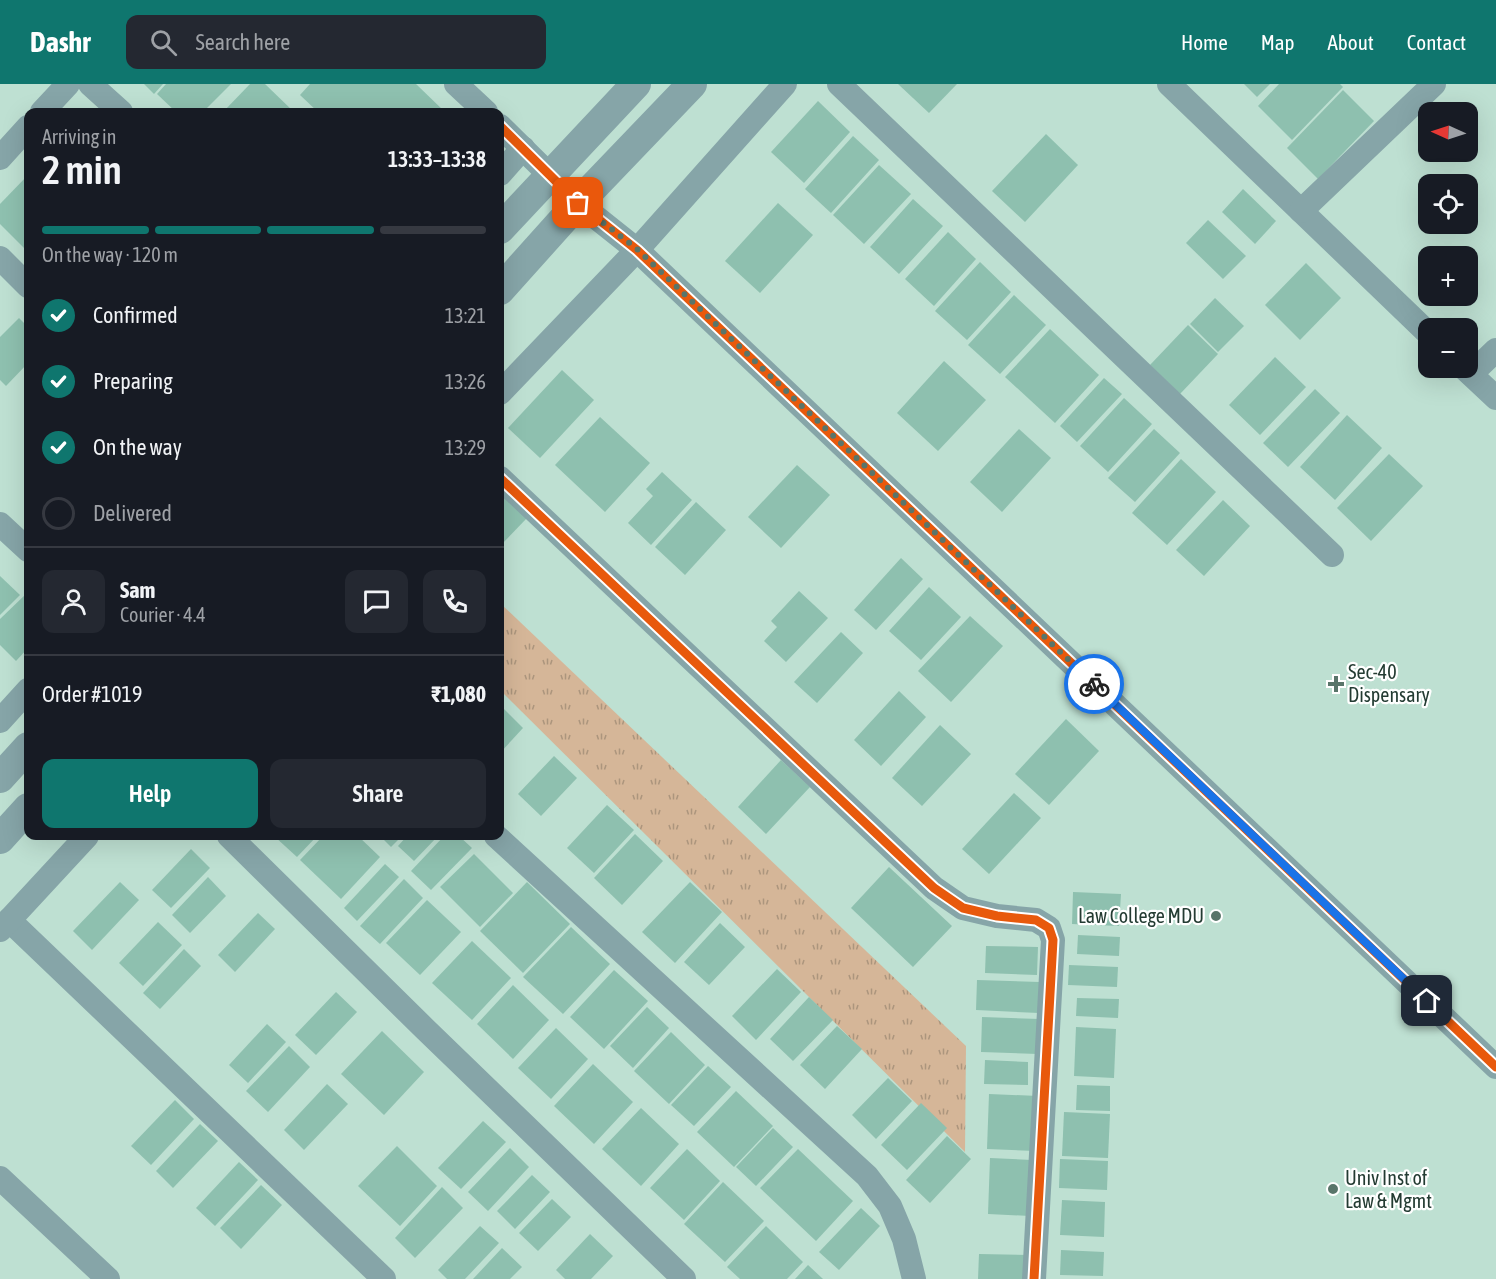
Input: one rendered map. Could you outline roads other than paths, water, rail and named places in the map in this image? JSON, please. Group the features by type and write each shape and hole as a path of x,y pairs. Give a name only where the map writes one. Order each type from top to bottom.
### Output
{"street":[{"path":"46,108 68,84"},
{"path":"90,84 117,108"},
{"path":"456,84 482,108"},
{"path":"504,225 549,174 636,84"},
{"path":"504,286 578,203 692,84"},
{"path":"504,389 637,249 785,84"},
{"path":"839,84 1332,555"},
{"path":"1169,84 1418,323"},
{"path":"1301,212 1434,84"},
{"path":"504,130 578,203 637,249 1496,1067"},
{"path":"0,158 24,131"},
{"path":"504,169 523,148"},
{"path":"0,258 24,282"},
{"path":"1478,364 1496,350"},
{"path":"1475,378 1496,398"},
{"path":"504,482 934,888 963,908 997,916 1036,920 1049,928 1053,940 1034,1279"},
{"path":"0,524 24,546"},
{"path":"0,721 24,694"},
{"path":"0,778 24,751"},
{"path":"0,839 24,812"},
{"path":"83,840 5,925 384,1279"},
{"path":"233,840 684,1279"},
{"path":"500,840 867,1176 890,1206 904,1239 914,1279"},
{"path":"0,1178 108,1279"}],"place":[{"name":"Sec-40 Dispensary","path":"1336,684"},
{"name":"Law College MDU","path":"1216,916"},
{"name":"Univ Inst of Law & Mgmt","path":"1333,1189"}]}
